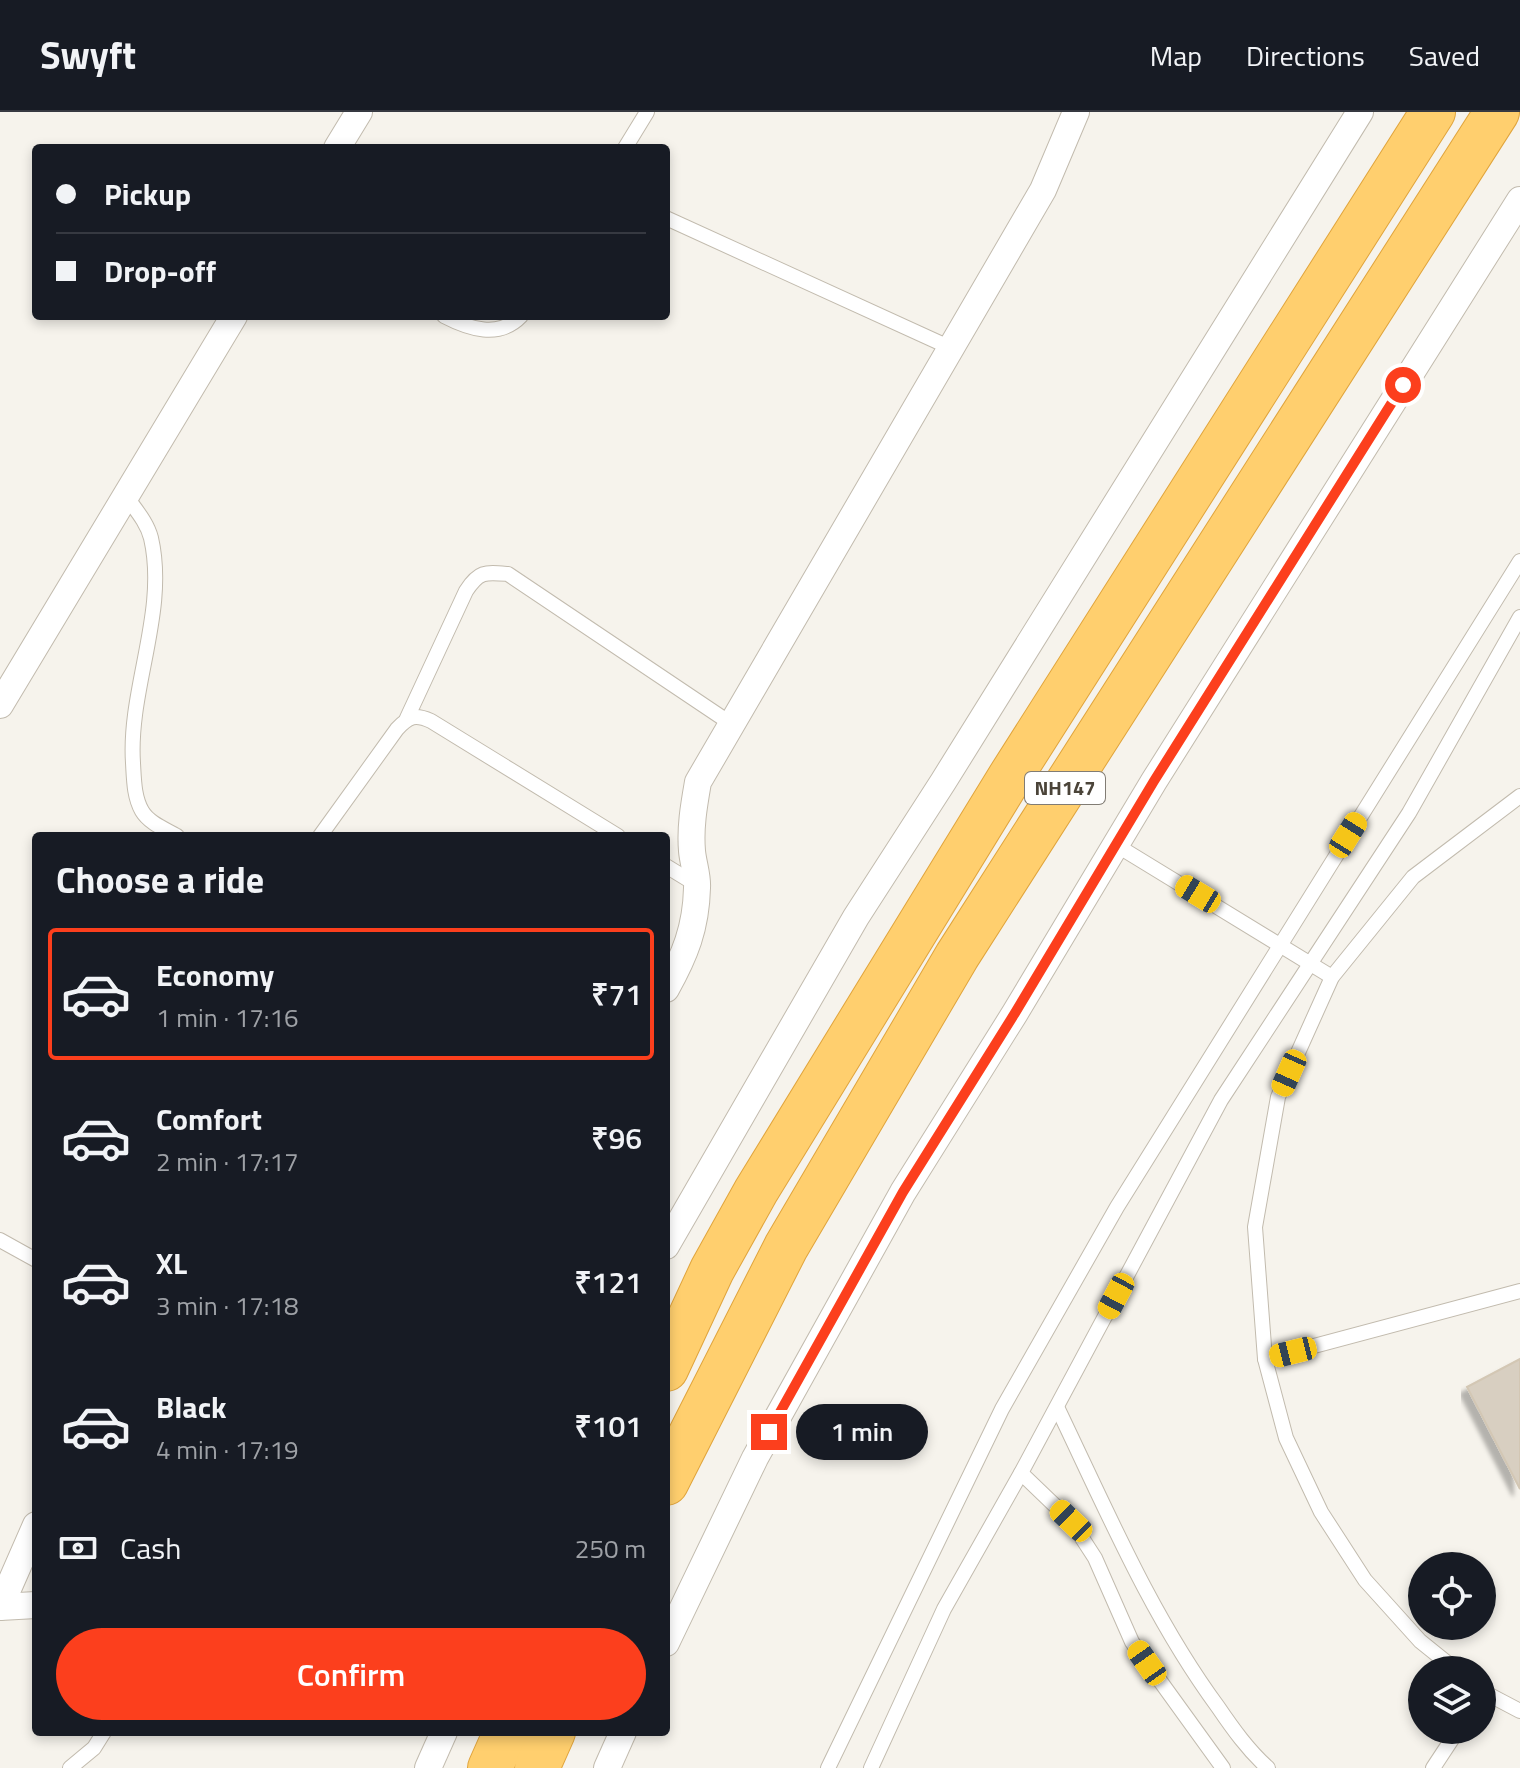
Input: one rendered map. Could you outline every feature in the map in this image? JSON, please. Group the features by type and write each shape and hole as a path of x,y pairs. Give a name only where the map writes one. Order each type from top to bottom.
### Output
{"highway":[{"name":"NH147","path":"670,1360 712,1270 756,1191 1010,777 1433,112"},
{"name":"NH147","path":"670,1475 786,1247 957,956 1497,112"},
{"path":"490,1768 504,1736"},
{"path":"537,1768 551,1736"}],"street":[{"path":"339,144 359,112"},
{"path":"670,982 685,955 694,924 698,885 692,850 692,816 698,782 1043,190 1076,112"},
{"path":"670,1239 856,917 1360,112"},
{"path":"670,1635 755,1458 903,1192 1520,200"},
{"path":"0,705 232,320"},
{"path":"32,1534 0,1607 32,1605"},
{"path":"428,1768 442,1736"},
{"path":"607,1768 621,1736"}],"lane":[{"path":"627,144 647,112"},
{"path":"670,220 951,348"},
{"path":"454,320 479,330 512,325 517,320"},
{"path":"126,496 145,523 151,539 154,597 132,739 135,792 148,819 170,832"},
{"path":"828,1768 1002,1409 1117,1207 1520,561"},
{"path":"323,832 407,718 466,591 475,578 487,572 508,574 733,725"},
{"path":"871,1768 944,1609 1057,1407 1221,1100 1409,813 1520,617"},
{"path":"407,718 418,715 431,721 611,832"},
{"path":"1439,1656 1420,1641 1365,1580 1321,1512 1286,1438 1265,1359 1255,1227 1278,1097 1332,977 1413,877 1520,796"},
{"path":"1116,845 1332,977"},
{"path":"670,868 698,885"},
{"path":"0,1240 32,1258"},
{"path":"1265,1359 1520,1291"},
{"path":"1057,1407 1187,1666 1249,1751 1268,1768"},
{"path":"1021,1473 1071,1521 1095,1558 1132,1642 1223,1768"},
{"path":"1496,1699 1520,1711"},
{"path":"70,1768 94,1748 102,1736"},
{"path":"1433,1768 1449,1744"}],"building":[{"path":"1520,1359 1520,1489 1467,1387"}],"route":[{"path":"769,1432 903,1192 1154,781 1403,385"}]}
